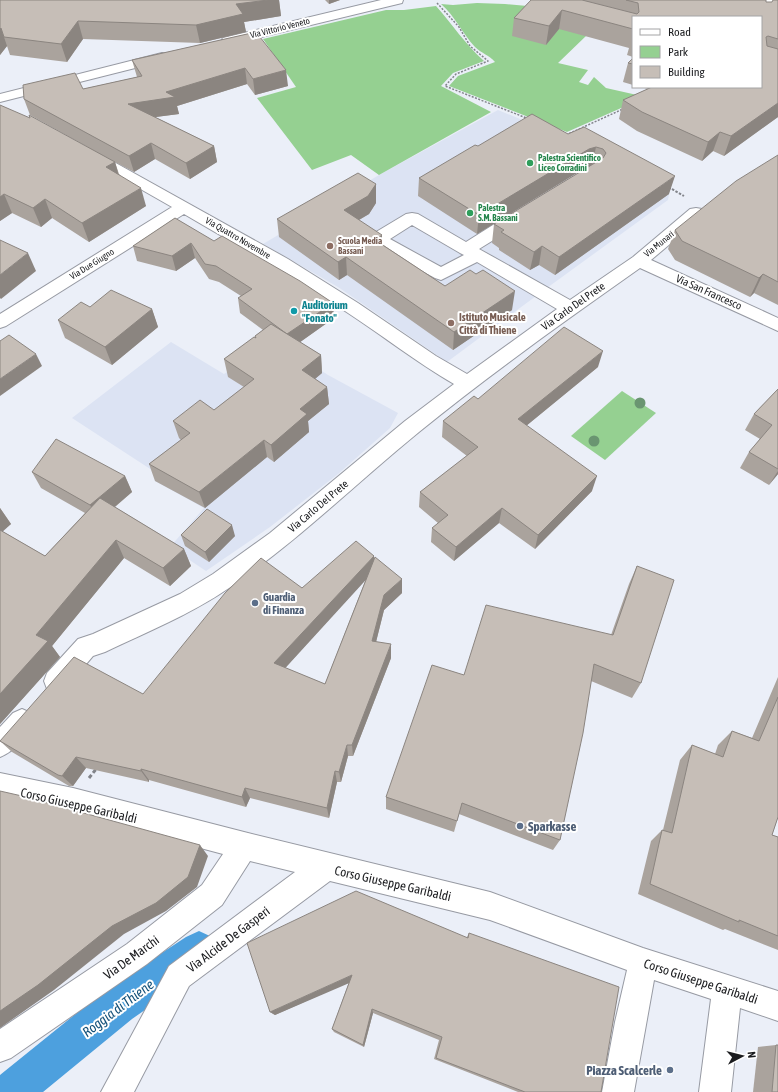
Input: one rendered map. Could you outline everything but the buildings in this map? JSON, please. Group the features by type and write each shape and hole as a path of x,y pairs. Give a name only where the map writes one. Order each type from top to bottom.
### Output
{"street":[{"name":"Via Vittorio Veneto","path":"218,44 397,0"},
{"path":"760,16 771,0"},
{"path":"3,104 172,55"},
{"name":"Via Quattro Novembre","path":"76,147 282,263 352,307 429,361 467,383"},
{"name":"Via Munari","path":"639,261 706,205"},
{"name":"Via Due Giugno","path":"0,322 184,207"},
{"path":"532,208 471,252 441,274 376,239 412,218 471,252 570,308"},
{"name":"Via Carlo Del Prete","path":"0,746 86,647 97,644 188,601 221,581 275,542 412,426 467,383 532,334 639,261"},
{"name":"Via San Francesco","path":"639,261 778,325"},
{"name":"Corso Giuseppe Garibaldi","path":"0,786 73,801 325,867 490,906 643,962 778,1006"},
{"name":"Via De Marchi","path":"0,1047 137,954 212,895 244,846"},
{"name":"Via Alcide De Gasperi","path":"116,1092 179,976 325,867"},
{"path":"618,1092 630,1022 643,962"},
{"path":"715,1092 727,989"}],"path":[{"path":"437,3 459,27 470,46 488,61 456,74 445,86 532,120"},
{"path":"563,137 626,108"},
{"path":"664,185 706,205"},
{"path":"73,801 100,763"}],"shaded area":[{"path":"498,110 559,135 669,194 668,200 447,362 338,287 263,244 379,175"},
{"path":"274,340 328,375 398,413 390,428 338,474 270,527 206,571 170,547 204,508 155,481 161,476 72,418 171,342 224,374"}],"green space":[{"path":"477,3 539,7 586,36 558,63 588,70 579,82 588,85 594,77 606,88 646,97 567,132 449,86 458,76 495,62 475,47 441,4 453,5"},
{"path":"436,6 484,61 453,73 441,86 491,112 379,175 351,155 312,170 257,98 296,87 263,39 386,10 404,10"},
{"path":"622,391 656,413 605,460 571,436"}],"waterway":[{"name":"Roggia di Thiene","path":"11,1092 118,1005 199,950"}],"place":[{"name":"Palestra Scientifico Liceo Corradini","path":"530,163"},
{"name":"Palestra S.M. Bassani","path":"470,213"},
{"name":"Scuola Media Bassani","path":"330,246"},
{"name":"Auditorium \"Fonato\"","path":"294,311"},
{"name":"Istituto Musicale Città di Thiene","path":"451,323"},
{"name":"Guardia di Finanza","path":"255,603"},
{"name":"Sparkasse","path":"520,826"},
{"name":"Piazza Scalcerle","path":"670,1070"}]}
